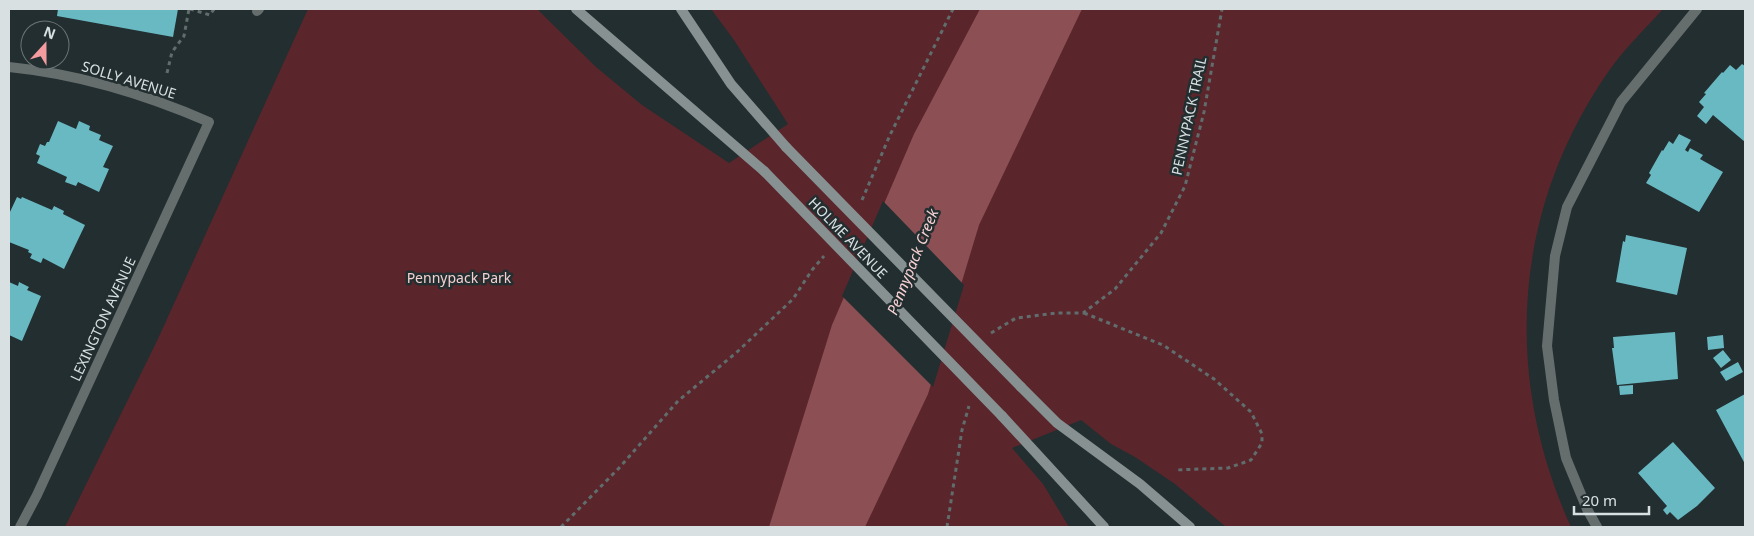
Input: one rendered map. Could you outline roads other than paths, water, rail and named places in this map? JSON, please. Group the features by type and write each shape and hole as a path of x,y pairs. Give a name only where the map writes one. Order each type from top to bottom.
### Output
{"main road":[{"name":"HOLME AVENUE","path":"576,9 764,171 1002,416 1104,527"},
{"name":"HOLME AVENUE","path":"681,9 731,84 786,147 1021,387 1057,423 1140,484 1190,527"}],"street":[{"path":"1597,527 1586,509 1566,458 1554,400 1548,346 1555,256 1567,207 1621,102 1697,9"},
{"name":"SOLLY AVENUE","path":"9,67 39,70 98,82 160,102 209,122"},
{"name":"LEXINGTON AVENUE","path":"20,527 37,495 209,122"}],"water":[{"name":"Pennypack Creek","path":"980,9 1082,9 979,225 928,394 865,527 769,527 832,325 914,134"}],"park label":[{"name":"Pennypack Park","path":"459,278"}]}
